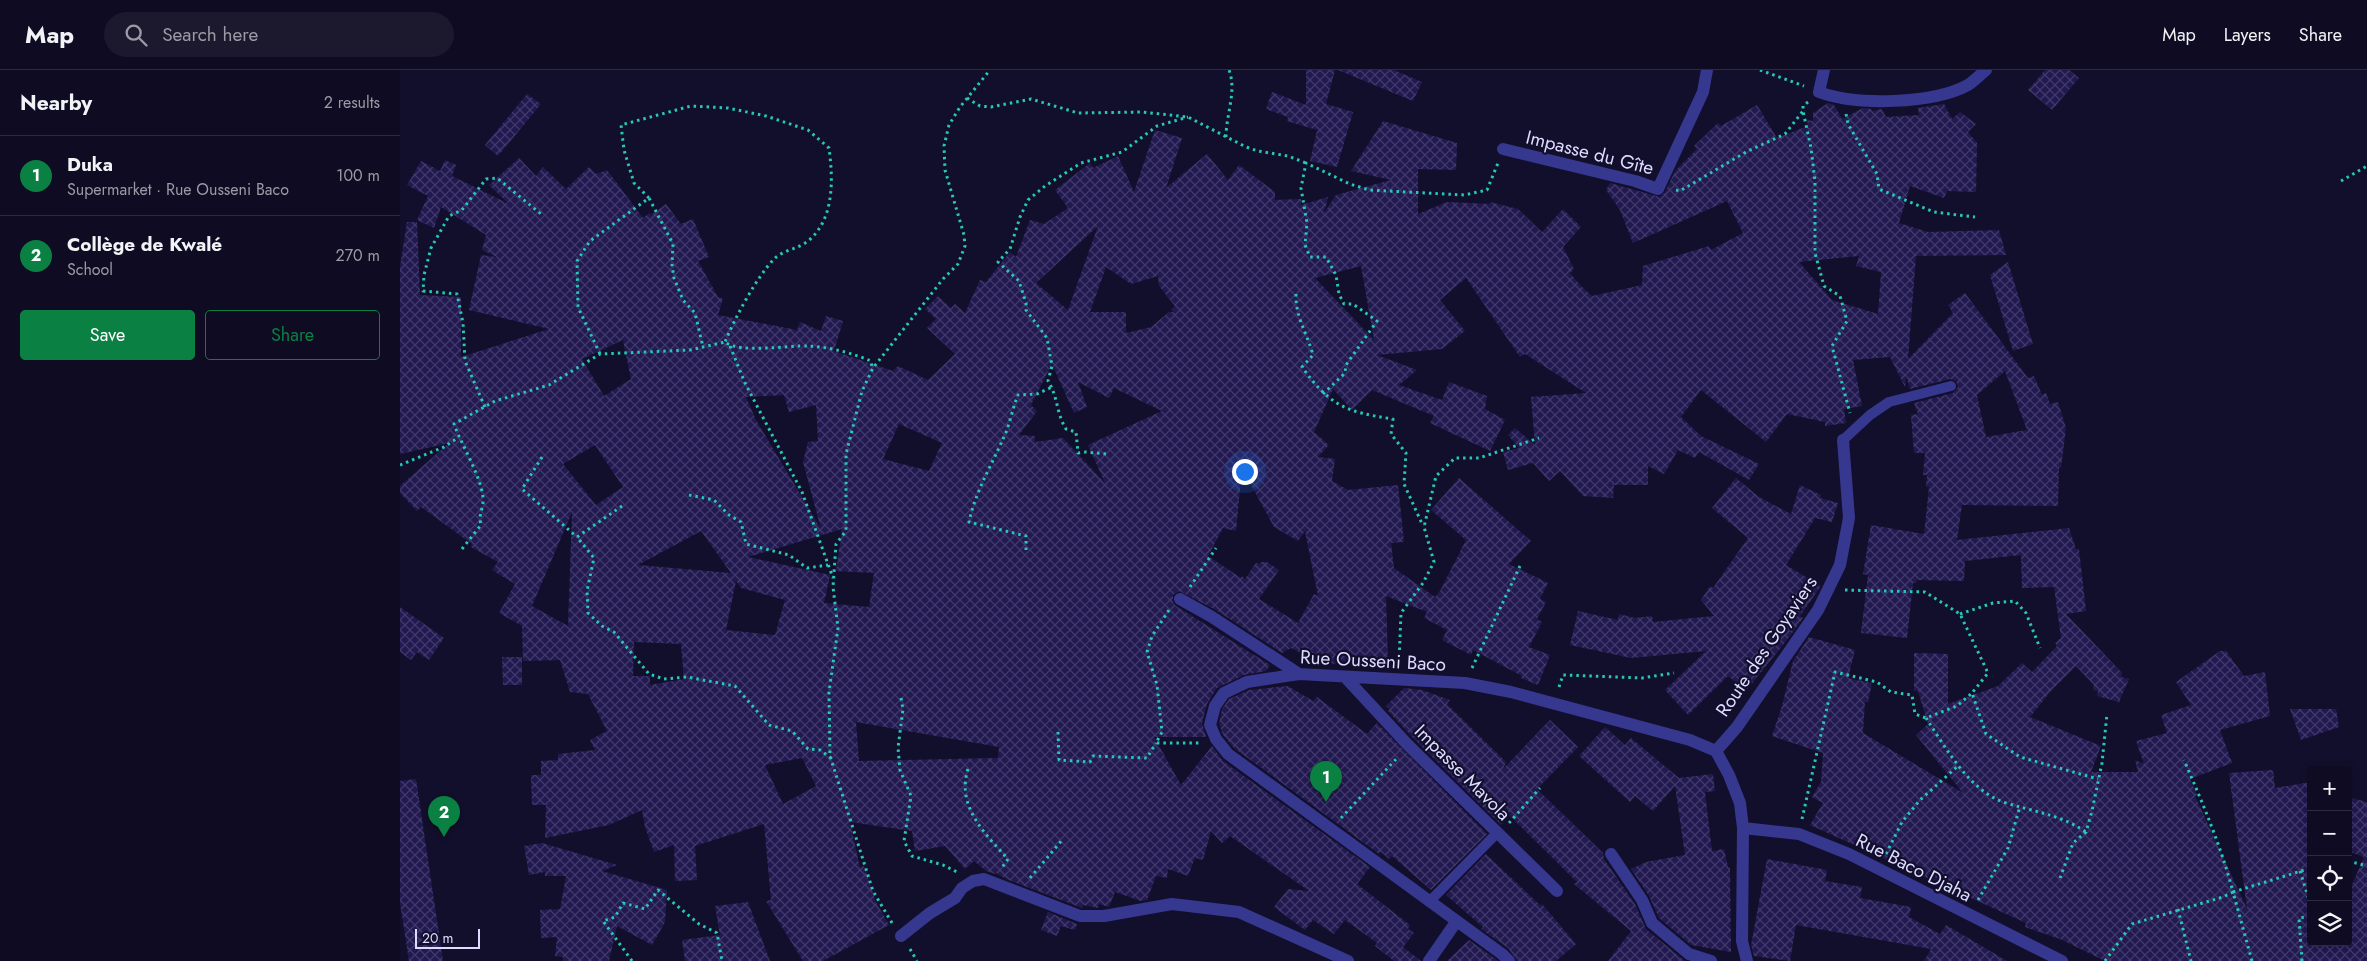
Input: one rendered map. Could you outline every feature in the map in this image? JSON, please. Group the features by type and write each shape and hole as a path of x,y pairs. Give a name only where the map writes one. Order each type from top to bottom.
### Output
{"street":[{"name":"Impasse du Gîte","path":"1503,150 1635,181 1658,189 1703,92 1707,70"},
{"path":"1824,70 1820,92 1843,99 1894,101 1943,94 1968,85 1986,70"},
{"name":"Route des Goyaviers","path":"1716,751 1737,727 1812,618 1840,565 1849,518 1843,440"},
{"path":"1180,599 1228,627 1299,674"},
{"name":"Rue Ousseni Baco","path":"1216,739 1210,725 1215,706 1224,693 1247,682 1299,674 1465,684 1511,692 1690,740 1716,751"},
{"name":"Impasse Mavola","path":"1346,677 1408,745 1557,891"},
{"path":"1216,739 1228,754 1509,961"},
{"path":"1716,751 1740,803 1743,828 1742,942 1747,961"},
{"name":"Rue Baco Djaha","path":"1743,828 1799,834 1849,854 1968,916 2062,961"},
{"path":"1611,854 1642,900 1652,923 1689,954 1711,961"},
{"path":"901,936 930,913 955,898 962,888 973,881 984,879 1080,916 1104,916 1172,904 1239,912 1348,961"},
{"path":"1429,961 1456,922"}],"lane":[{"path":"1843,440 1870,415 1889,402 1951,386"},
{"path":"1429,902 1498,834"}],"path":[{"path":"917,961 873,891 831,758 828,729 829,692 838,628 834,581 836,544 846,531 846,454 862,391 872,368 930,294 958,264 965,246 964,235 945,170 944,146 949,125 967,98 990,70"},
{"path":"1226,137 1232,91 1229,70"},
{"path":"1760,70 1820,92"},
{"path":"1820,92 1802,106 1811,148 1814,181 1814,253 1824,286 1840,296 1847,320 1832,346 1854,430"},
{"path":"967,98 980,106 991,107 1031,100 1078,113 1142,112 1188,117 1258,151 1288,156 1343,181 1369,190 1464,195 1487,190 1503,150"},
{"path":"1843,99 1848,124 1877,174 1879,189 1934,212 1975,217"},
{"path":"703,347 695,313 683,300 674,278 672,265 673,244 649,198 634,183 624,150 621,125 690,106 728,108 766,116 808,130 829,148 833,175 825,220 808,241 775,258 747,298 725,342"},
{"path":"1660,186 1680,191 1746,152 1784,134 1802,111"},
{"path":"1106,454 1086,452 1078,454 1076,432 1066,429 1060,420 1052,387 1048,380 1052,366 1047,338 1026,310 1026,302 1018,281 998,262 1010,249 1020,217 1028,200 1045,186 1081,164 1122,152 1157,126 1188,117"},
{"path":"1306,163 1301,188 1307,224 1304,245 1310,257 1326,257 1336,274 1339,294 1344,304 1352,304 1377,320 1346,365 1346,373 1323,394"},
{"path":"2341,181 2367,166"},
{"path":"485,407 465,361 463,323 457,294 422,291 431,248 449,216 462,210 486,179 497,178 541,214"},
{"path":"600,354 578,307 577,261 590,241 649,198"},
{"path":"1296,294 1296,310 1307,334 1313,355 1302,367 1323,394 1343,408 1393,419 1391,434 1406,454 1404,484 1424,527 1434,562 1423,583 1401,613 1398,647 1400,679"},
{"path":"725,342 730,346 745,383 802,492 834,581"},
{"path":"462,549 481,525 479,515 483,500 478,478 454,424 495,401 549,385 600,354 703,347 725,342"},
{"path":"730,346 810,346 855,354 872,362 872,368"},
{"path":"1026,550 1026,536 969,522 972,508 991,461 1004,437 1018,394 1037,394 1052,387"},
{"path":"400,465 444,447 459,437"},
{"path":"1424,527 1436,476 1456,458 1479,458 1539,438"},
{"path":"542,457 522,489 577,537 594,558 587,592 588,613 602,626 614,632 649,674 664,679 687,677 735,686 768,725 792,731 808,749 820,750 831,758"},
{"path":"689,495 714,500 729,515 741,522 746,544 789,555 807,568 828,565"},
{"path":"577,537 622,506"},
{"path":"1058,732 1059,760 1090,762 1093,756 1146,758 1162,732 1157,685 1146,652 1152,636 1165,616 1180,599 1216,548"},
{"path":"1465,684 1520,566"},
{"path":"1829,587 1853,592 1924,592 1960,614 1988,673 1972,693 1957,706 1926,718"},
{"path":"1960,614 1993,603 2015,601 2026,613 2040,648"},
{"path":"1799,834 1835,672 1877,682 1891,692 1912,695 1915,714 1926,718 1978,788 2002,801 2068,820 2086,832"},
{"path":"1554,703 1563,675 1642,678 1674,673"},
{"path":"1972,693 1986,734 2020,758 2098,779"},
{"path":"902,698 903,709 898,748 900,770 911,796 904,841 912,856 943,865 973,881"},
{"path":"2060,878 2073,843 2086,832 2098,779 2107,714"},
{"path":"1156,744 1208,743 1216,739"},
{"path":"1331,830 1408,745"},
{"path":"2184,760 2214,830 2252,961"},
{"path":"1878,869 1902,822 1920,800 1960,765"},
{"path":"968,769 965,778 966,799 973,819 1008,859 992,882"},
{"path":"1498,834 1540,788"},
{"path":"1968,916 2008,848 2020,806"},
{"path":"1024,896 1032,874 1063,839"},
{"path":"2352,862 2367,866"},
{"path":"2105,961 2132,924 2307,869"},
{"path":"2300,871 2309,901"},
{"path":"632,961 603,921 615,917 623,903 645,909 658,890 699,924 717,933 722,961"},
{"path":"2178,909 2191,961"},
{"path":"2302,961 2299,918 2307,917"}],"building":[{"path":"1306,70 1335,70 1326,104 1353,112 1337,167 1310,161 1317,130 1287,121 1288,117 1266,109 1272,92 1306,105"},
{"path":"1338,70 1394,70 1422,82 1413,101"},
{"path":"2045,70 2069,70 2079,78 2052,110 2028,90"},
{"path":"527,94 541,104 498,156 485,145"},
{"path":"1828,103 1834,105 1842,119 1863,108 1871,109 1872,111 1882,109 1886,117 1919,115 1918,108 1944,104 1952,119 1960,112 1976,124 1968,132 1977,143 1976,192 1947,191 1944,198 1910,186 1899,223 1928,232 1999,230 2006,255 1916,256 1908,359 1953,313 1948,305 1965,293 2028,378 2034,376 2042,395 2046,393 2050,404 2058,402 2066,428 2061,468 2059,468 2058,506 1962,505 1957,540 2069,528 2076,549 2079,549 2086,611 2066,614 2122,673 2121,677 2129,679 2119,702 2097,696 2098,691 2093,690 2094,685 2076,666 2051,691 2030,717 2101,746 2091,772 2138,772 2135,760 2144,764 2136,741 2167,733 2161,715 2191,705 2176,682 2220,651 2226,651 2244,676 2265,672 2270,716 2220,730 2232,763 2190,779 2197,795 2195,796 2247,909 2229,773 2273,770 2275,788 2307,783 2307,946 2352,946 2352,885 2364,857 2352,852 2352,798 2367,802 2367,961 2105,961 2060,939 2025,927 2026,923 1810,825 1823,803 1812,797 1821,782 1823,753 1772,736 1782,706 1793,661 1809,637 1855,650 1848,678 1872,683 1868,702 1865,702 1863,733 1963,793 1916,735 1928,724 1918,691 1914,691 1914,653 1948,654 1948,704 1998,686 2022,663 2032,672 2057,646 2055,643 2061,638 2054,587 2022,588 2021,555 1965,561 1964,581 1917,580 1916,583 1913,583 1907,638 1861,633 1868,575 1863,574 1871,525 1924,534 1929,487 1926,486 1927,475 1923,475 1925,453 1914,453 1911,415 1918,414 1914,403 1953,393 1958,387 1956,381 1950,379 1910,389 1906,376 1905,387 1890,357 1853,360 1862,406 1844,409 1846,423 1825,426 1825,422 1787,414 1766,442 1701,390 1681,417 1701,436 1759,464 1749,480 1699,452 1695,458 1678,450 1664,474 1648,466 1648,485 1614,485 1613,498 1583,496 1560,471 1549,481 1533,463 1508,470 1503,452 1519,448 1508,435 1515,428 1535,445 1531,397 1586,393 1525,354 1520,357 1466,278 1440,300 1465,331 1442,349 1377,355 1417,370 1399,385 1442,400 1449,382 1487,396 1485,409 1505,420 1490,451 1430,423 1434,416 1372,390 1352,410 1333,389 1314,432 1329,445 1318,457 1335,459 1332,481 1348,490 1398,485 1404,542 1391,543 1394,568 1435,597 1440,591 1466,540 1431,510 1459,478 1531,541 1509,564 1548,583 1540,599 1546,602 1537,619 1542,622 1529,647 1550,655 1538,685 1521,678 1522,676 1473,650 1471,655 1442,640 1447,630 1424,618 1427,612 1386,596 1388,662 1323,664 1291,648 1282,653 1216,610 1179,591 1173,595 1173,603 1176,606 1270,665 1266,671 1244,675 1217,688 1207,704 1202,723 1206,737 1154,737 1181,785 1212,746 1223,761 1370,867 1357,884 1410,925 1408,929 1414,933 1403,947 1421,961 1394,961 1375,946 1377,943 1345,920 1334,934 1313,920 1305,930 1274,907 1288,889 1309,891 1230,836 1222,843 1211,831 1203,860 1195,858 1188,876 1168,869 1167,878 1156,876 1147,900 1141,901 1115,892 1109,907 1099,904 1098,908 1083,905 1082,908 1006,879 996,873 986,871 974,861 965,869 945,846 915,851 912,831 850,822 860,868 864,866 876,902 889,925 823,961 803,961 766,901 771,900 764,824 695,846 697,880 675,881 674,845 654,852 645,827 642,810 609,825 545,838 546,805 532,805 531,775 541,775 541,761 558,760 558,754 595,750 590,740 607,731 588,694 570,692 560,660 523,661 522,626 499,613 515,584 492,570 498,562 471,547 472,544 421,507 417,511 400,493 400,486 449,443 400,454 400,267 407,222 417,222 420,295 461,297 461,357 549,329 469,310 481,255 497,257 482,250 486,235 441,207 434,228 417,220 428,196 407,185 421,161 440,171 445,160 456,165 452,176 509,204 489,185 519,158 536,176 543,167 566,189 589,167 596,174 607,170 643,218 649,213 651,215 666,204 681,224 693,219 709,257 698,261 718,297 723,299 718,315 797,330 800,322 821,331 826,316 843,321 834,351 893,371 898,366 928,380 955,354 927,328 936,319 925,309 938,296 951,308 955,304 965,313 980,280 986,282 1010,252 1016,257 1030,220 1044,224 1068,208 1055,190 1090,163 1093,168 1118,156 1134,192 1155,130 1182,138 1166,188 1207,154 1228,180 1239,165 1275,192 1275,200 1301,199 1301,205 1328,197 1324,213 1336,195 1391,180 1351,171 1383,121 1457,143 1456,170 1418,169 1418,214 1447,202 1490,204 1490,202 1518,209 1542,232 1563,209 1581,227 1563,247 1574,269 1570,273 1592,296 1642,285 1643,266 1709,246 1711,250 1743,233 1727,201 1633,243 1620,210 1606,190 1610,183 1660,197 1665,192 1675,171 1697,149 1694,146 1718,123 1721,126 1757,105 1777,138 1808,126 1807,120 1813,121 1813,113","holes":["1098,226 1068,310 1036,283","1859,256 1856,266 1881,272 1878,314 1832,300 1799,262","1361,266 1374,340 1315,278","1106,267 1131,284 1158,276 1159,286 1175,306 1171,310 1174,312 1169,312 1151,327 1126,333 1126,312 1090,312","623,340 631,379 604,396 582,359","1052,364 1074,413 1087,407 1078,382 1109,398 1114,388 1162,411 1088,445 1105,483 1063,438 1035,442 1035,436 1019,435 1037,411 1031,405","2005,371 2027,430 1986,437 1977,395","784,395 789,412 816,405 818,441 808,442 803,462 821,529 756,420 746,397","899,424 942,443 929,471 883,459","595,445 623,487 596,505 563,464","1242,468 1274,527 1298,541 1305,531 1318,596 1314,594 1298,623 1259,599 1279,570 1267,562 1256,563 1245,579 1208,556 1223,528 1236,531","572,512 568,626 532,606","842,529 836,571 874,573 869,607 824,603 830,575 748,557","701,531 731,573 638,565","736,581 741,588 785,600 775,635 726,630","634,642 681,644 684,679 650,685 650,676 633,676","856,722 999,747 998,758 859,761","802,758 816,786 783,804 765,765"]},
{"path":"2008,262 2033,344 2013,351 1990,275"},
{"path":"1736,478 1759,497 1791,514 1800,485 1821,495 1820,498 1838,503 1832,522 1815,518 1786,565 1821,586 1800,616 1803,618 1746,691 1728,676 1688,715 1665,690 1706,651 1631,658 1570,645 1578,611 1618,620 1619,614 1635,618 1652,616 1653,622 1714,616 1701,600 1710,586 1713,588 1748,538 1712,508"},
{"path":"400,607 444,638 429,660 417,652 411,660 400,652"},
{"path":"502,657 522,657 522,685 503,685"},
{"path":"1288,686 1313,701 1317,697 1367,734 1377,723 1487,834 1431,890 1392,856 1389,859 1381,852 1379,854 1234,748 1223,735 1219,724 1222,709 1229,699 1249,690"},
{"path":"1404,688 1422,690 1450,700 1447,704 1506,762 1503,769 1550,720 1578,747 1537,789 1603,853 1604,859 1635,904 1646,929 1685,961 1608,961 1631,931 1574,884 1577,882 1510,816 1501,825 1414,739 1388,711 1390,709 1386,706"},
{"path":"2290,709 2336,709 2339,727 2301,740"},
{"path":"1605,727 1625,745 1631,738 1679,778 1713,774 1715,791 1705,792 1712,851 1724,849 1728,867 1730,868 1731,952 1691,945 1659,918 1649,896 1631,869 1646,862 1685,855 1675,786 1653,811 1635,796 1630,802 1579,756"},
{"path":"416,779 443,961 409,961 400,903 400,781"},
{"path":"542,843 617,865 602,871 667,890 665,922 652,945 617,926 609,961 563,961 563,957 555,956 557,937 541,938 540,910 560,909 566,876 545,876 545,872 529,875 524,846"},
{"path":"1486,854 1541,906 1542,904 1576,944 1556,961 1517,961 1508,948 1481,929 1483,927 1446,895"},
{"path":"1767,859 1827,870 1825,881 1862,887 1860,898 1911,907 1909,917 1940,934 1946,925 2007,961 1924,961 1931,949 1796,925 1790,961 1754,956 1751,945"},
{"path":"748,902 770,961 685,961 682,940 720,935 715,906"},
{"path":"1048,912 1077,924 1075,930 1061,926 1057,936 1041,930"},
{"path":"1469,940 1497,960 1498,961 1447,961"}],"place":[{"name":"Duka","path":"1326,802"},
{"name":"Collège de Kwalé","path":"444,837"}]}
